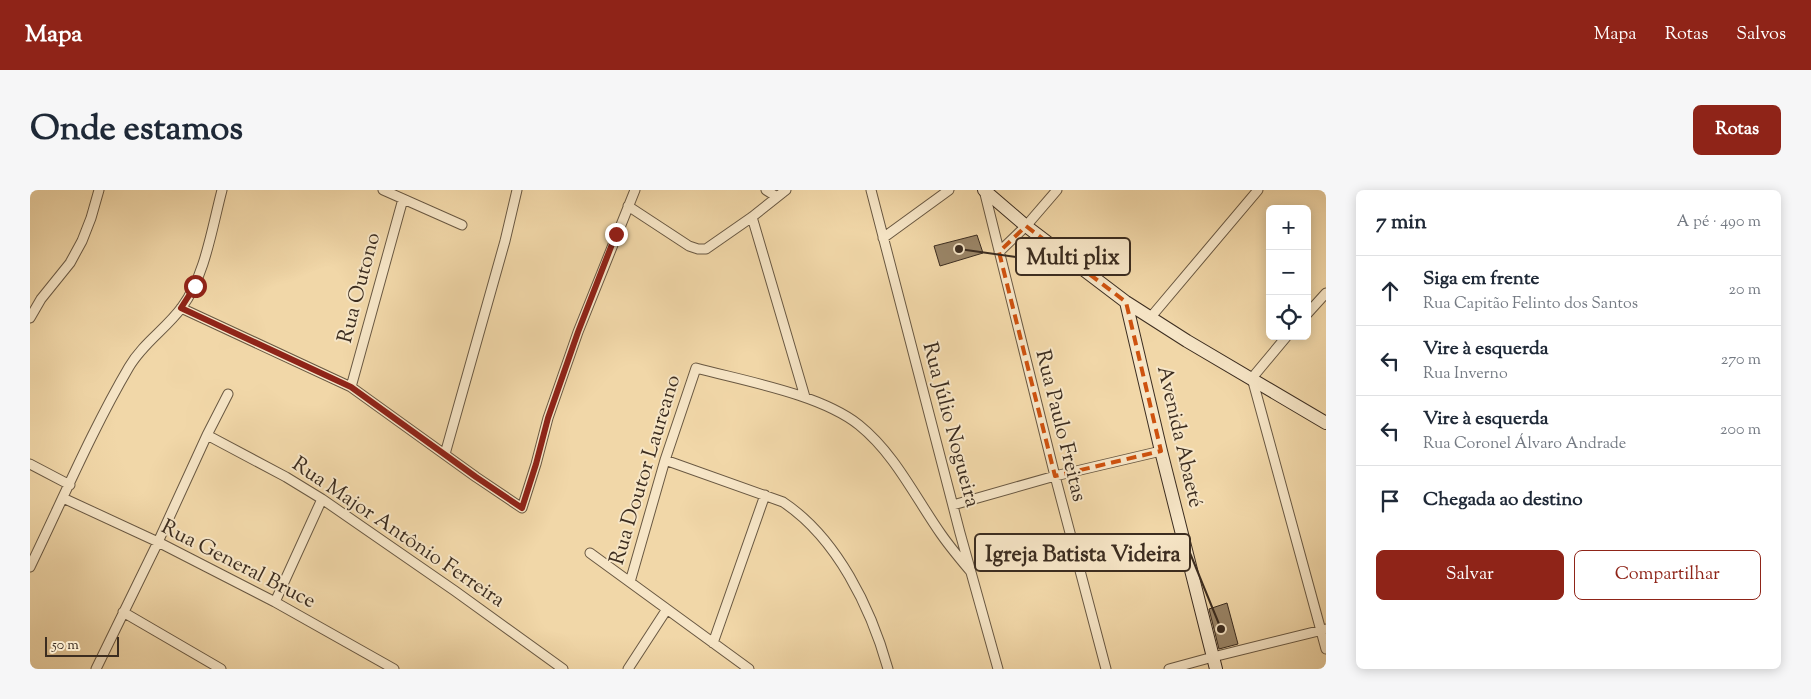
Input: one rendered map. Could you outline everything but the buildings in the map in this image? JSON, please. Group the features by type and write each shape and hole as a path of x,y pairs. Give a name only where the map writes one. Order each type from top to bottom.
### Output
{"street":[{"path":"30,318 41,299 70,263 82,241 99,190"},
{"path":"30,567 106,408 130,364 181,308 195,286 222,190"},
{"path":"383,190 462,225"},
{"path":"445,454 518,190"},
{"path":"181,308 351,387 522,508 548,418 578,332 635,190"},
{"path":"766,190 777,197"},
{"path":"628,206 689,246 706,249 752,217 786,190"},
{"name":"Rua Júlio Nogueira","path":"871,190 998,669"},
{"path":"883,238 949,190"},
{"path":"984,190 1026,226 1126,302 1326,423"},
{"name":"Rua Paulo Freitas","path":"984,190 1055,476 1106,669"},
{"path":"999,252 1026,226 1057,190"},
{"path":"1150,318 1258,190"},
{"name":"Rua Outono","path":"351,387 403,199"},
{"path":"752,217 805,397 847,416 872,437 889,456 940,533 971,572"},
{"path":"1311,310 1326,293"},
{"name":"Avenida Abaeté","path":"1126,302 1160,451 1215,663"},
{"path":"1252,378 1283,340"},
{"name":"Rua Doutor Laureano","path":"630,582 666,460 696,368 805,397"},
{"path":"1252,378 1324,630 1326,649"},
{"path":"96,669 158,542 207,434 228,394"},
{"name":"Rua Major Antônio Ferreira","path":"207,434 322,499 563,669"},
{"path":"953,505 1055,476 1160,451"},
{"path":"666,460 783,502 798,512 815,529 853,582 878,634 888,669"},
{"path":"30,464 70,485"},
{"path":"713,643 765,495"},
{"name":"Rua General Bruce","path":"63,498 158,542 275,602 394,669"},
{"path":"275,602 322,499"},
{"path":"590,552 750,669"},
{"path":"628,669 666,609"},
{"path":"123,612 221,669"},
{"path":"1169,669 1215,663 1324,630"}],"highlighted area":[{"path":"1026,226 1126,302 1161,451 1055,476 999,252"}],"place":[{"name":"Multi plix","path":"959,249"},
{"name":"Igreja Batista Videira","path":"1221,629"}],"route":[{"path":"195,286 181,308 351,387 522,508 548,418 578,332 616,234"}]}
